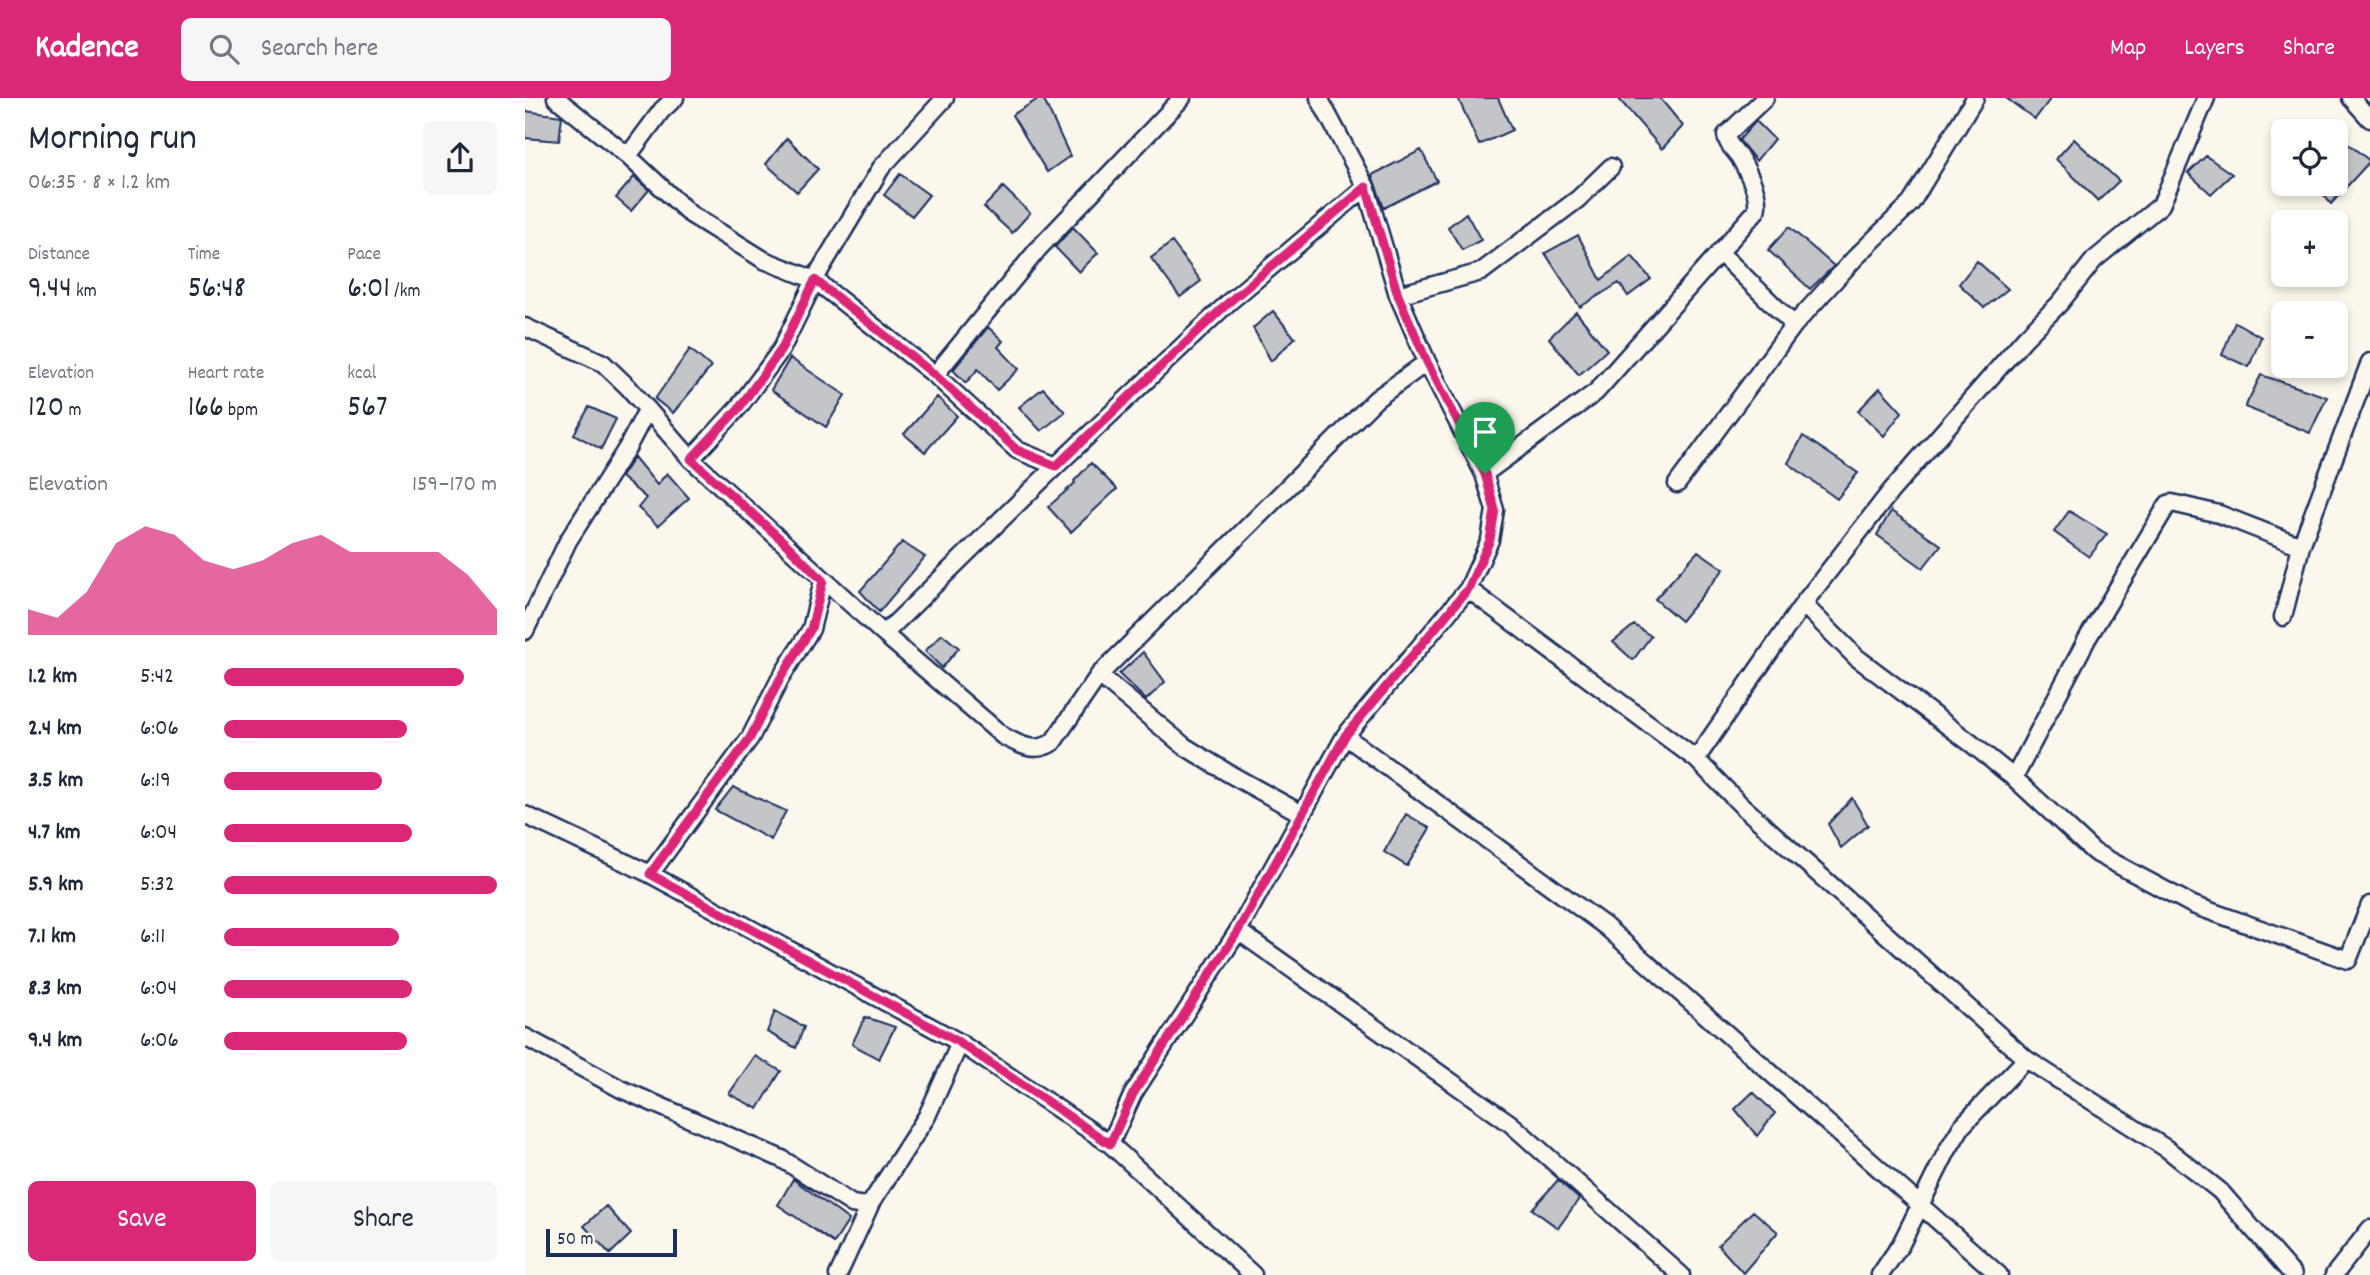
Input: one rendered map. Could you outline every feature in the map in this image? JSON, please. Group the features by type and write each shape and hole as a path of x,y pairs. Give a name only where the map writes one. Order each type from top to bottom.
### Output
{"street":[{"path":"556,98 628,156 690,214 764,260 815,280 935,375 1017,450 1056,466"},
{"path":"628,156 662,110 675,98"},
{"path":"691,459 739,408 781,350 815,280 881,169 945,98"},
{"path":"935,375 1039,248 1182,98"},
{"path":"1110,1144 1133,1094 1238,931 1345,736 1468,589 1490,540 1495,510 1485,474 1427,362 1398,295 1366,187 1319,98"},
{"path":"1485,474 1596,392 1756,211 1758,199 1740,158 1728,143 1726,135 1765,98"},
{"path":"1677,484 1794,325 1911,202 1975,98"},
{"path":"1696,759 1803,604 1891,491 2025,338 2060,303 2094,260 2161,205 2206,98"},
{"path":"2351,98 2370,119"},
{"path":"1398,295 1481,272 1578,199 1611,167"},
{"path":"884,634 1229,302 1366,187"},
{"path":"1719,251 1794,325"},
{"path":"525,327 603,362 691,459 784,542 823,581 1003,736 1022,746 1035,748 1053,742 1099,675 1376,399 1427,362"},
{"path":"2283,617 2301,546 2370,362"},
{"path":"525,631 568,541 627,448 647,410"},
{"path":"2014,778 2087,639 2168,504 2219,514 2301,546"},
{"path":"650,874 750,738 780,679 811,629 823,581"},
{"path":"1468,589 1696,759 1741,805 2026,1059 2168,1149 2220,1191 2293,1275"},
{"path":"1803,604 1856,657 2014,778 2094,852 2193,905 2348,960 2370,905"},
{"path":"1099,675 1184,746 1302,814"},
{"path":"1345,736 1605,926 2000,1275"},
{"path":"525,815 650,874 960,1043 1110,1144 1253,1275"},
{"path":"1238,931 1511,1124 1681,1275"},
{"path":"525,1037 621,1089 782,1159 852,1204 865,1206 871,1203"},
{"path":"838,1275 871,1203 927,1116 960,1043"},
{"path":"1880,1275 1901,1244 1962,1126 2026,1059"},
{"path":"2334,1275 2370,1228"}],"building":[{"path":"1043,98 1070,156 1047,172 1012,115"},
{"path":"1458,98 1498,98 1512,130 1479,145"},
{"path":"1618,98 1660,98 1683,126 1662,149"},
{"path":"2006,98 2051,98 2035,119"},
{"path":"525,111 562,116 559,141 525,138"},
{"path":"1756,121 1774,139 1756,161 1739,140"},
{"path":"787,138 818,169 797,192 766,164"},
{"path":"2074,139 2119,181 2098,201 2056,159"},
{"path":"2348,144 2370,161 2348,185"},
{"path":"1421,150 1437,181 1384,208 1372,175"},
{"path":"2206,156 2232,174 2211,194 2188,173"},
{"path":"900,174 929,195 912,216 884,195"},
{"path":"634,177 649,190 631,211 616,198"},
{"path":"1003,187 1030,213 1012,233 984,207"},
{"path":"2325,196 2338,196 2331,204"},
{"path":"1466,213 1481,240 1462,250 1448,227"},
{"path":"1073,227 1098,253 1079,272 1055,247"},
{"path":"1789,227 1834,266 1810,289 1768,250"},
{"path":"1578,235 1601,280 1632,256 1651,279 1628,296 1619,283 1580,307 1545,253"},
{"path":"1172,242 1201,281 1180,297 1151,258"},
{"path":"1977,261 2008,289 1984,308 1959,284"},
{"path":"1273,311 1295,338 1271,361 1253,328"},
{"path":"1576,312 1607,350 1579,375 1549,338"},
{"path":"2235,322 2261,337 2249,367 2222,355"},
{"path":"988,327 1003,341 998,347 1019,369 997,390 978,369 966,383 953,370"},
{"path":"690,349 711,367 673,413 655,399"},
{"path":"790,358 845,395 826,427 771,390"},
{"path":"2261,375 2327,397 2310,433 2245,407"},
{"path":"1043,388 1065,412 1041,431 1019,407"},
{"path":"1880,388 1902,412 1884,436 1858,411"},
{"path":"937,397 957,416 925,452 904,434"},
{"path":"589,407 616,419 601,449 574,434"},
{"path":"1803,436 1858,473 1837,499 1788,463"},
{"path":"634,457 657,485 667,473 689,498 658,526 638,508 646,498 621,477"},
{"path":"1091,463 1117,489 1071,532 1048,507 1075,483"},
{"path":"1891,511 1941,545 1923,568 1877,535"},
{"path":"2069,511 2107,534 2089,557 2054,532"},
{"path":"902,542 925,557 879,612 860,591"},
{"path":"1698,551 1724,569 1681,621 1655,599"},
{"path":"1634,625 1651,636 1633,660 1613,642"},
{"path":"942,634 959,648 942,668 925,651"},
{"path":"1143,652 1165,682 1146,700 1119,674"},
{"path":"733,787 786,811 771,840 715,810"},
{"path":"1852,798 1868,825 1841,848 1828,824"},
{"path":"1406,814 1430,828 1407,866 1384,852"},
{"path":"775,1011 804,1027 796,1048 767,1032"},
{"path":"865,1017 895,1027 879,1059 852,1044"},
{"path":"755,1056 781,1071 758,1109 729,1094"},
{"path":"1753,1092 1775,1113 1757,1136 1735,1109"},
{"path":"793,1179 849,1220 834,1243 778,1205"},
{"path":"1558,1180 1579,1199 1558,1228 1532,1209"},
{"path":"606,1206 631,1234 610,1254 584,1226"},
{"path":"1753,1211 1778,1232 1743,1273 1718,1245"}],"route":[{"path":"1366,187 1398,295 1427,362 1485,474 1495,510 1490,540 1468,589 1345,736 1238,931 1133,1094 1110,1144 957,1041 650,874 709,790 750,738 780,679 811,629 823,581 784,542 691,459 739,408 781,350 815,280 935,375 1017,450 1056,466 1229,302 1366,187"}]}
